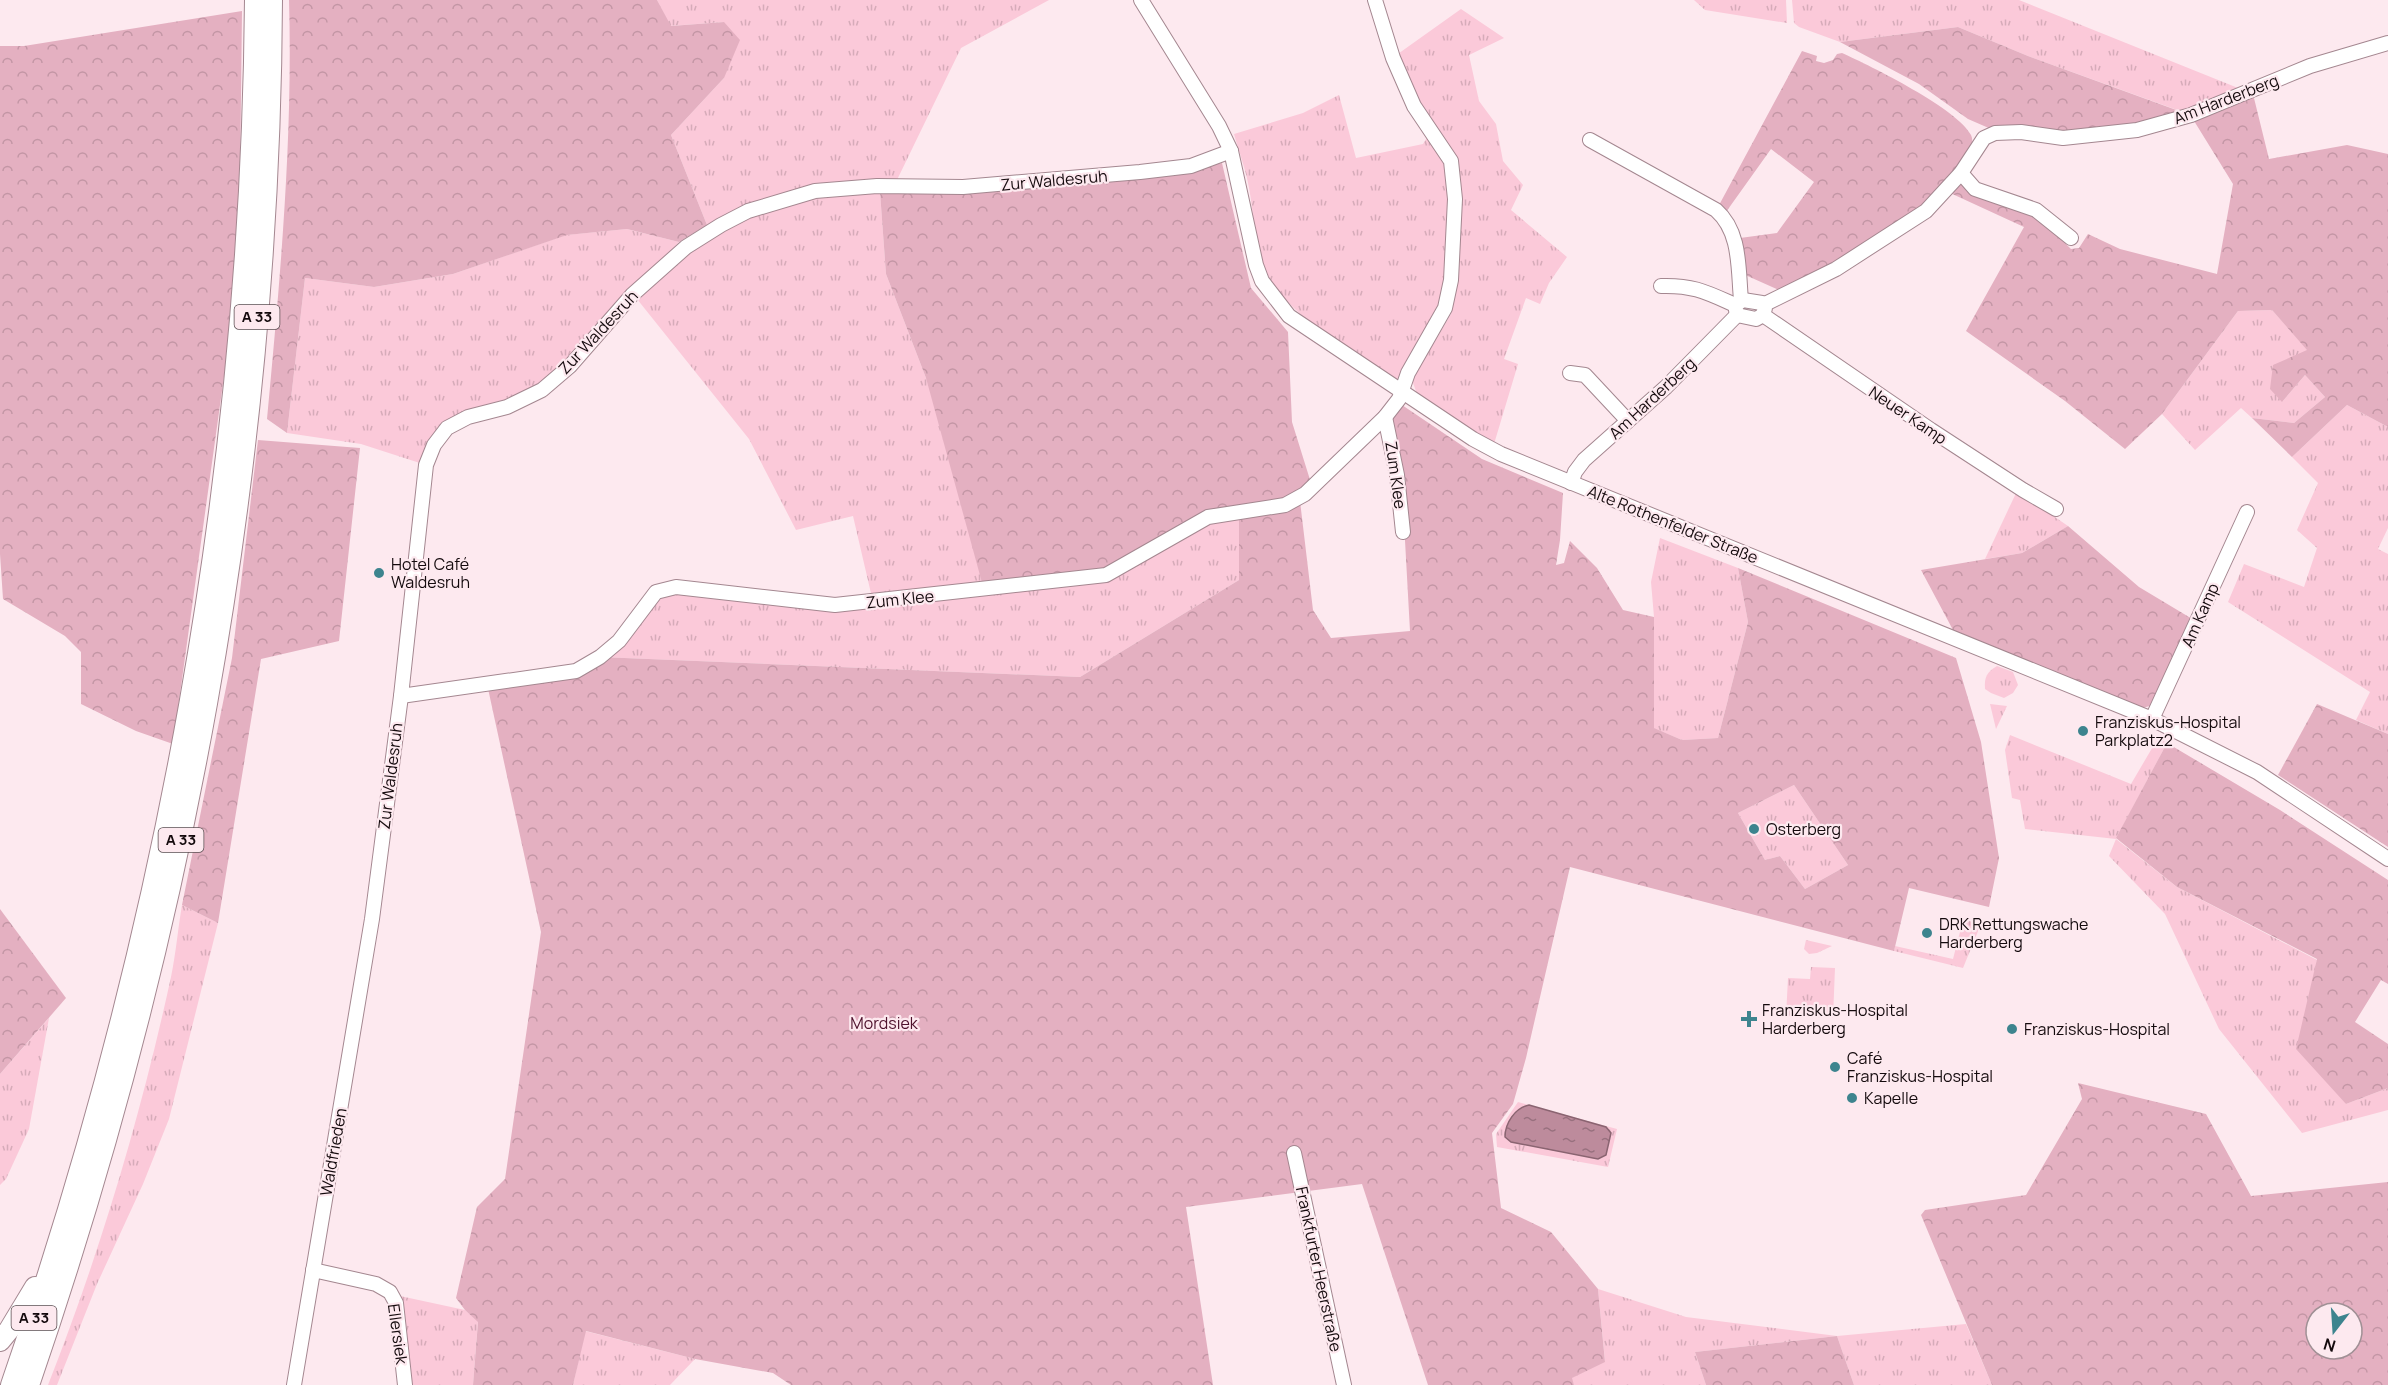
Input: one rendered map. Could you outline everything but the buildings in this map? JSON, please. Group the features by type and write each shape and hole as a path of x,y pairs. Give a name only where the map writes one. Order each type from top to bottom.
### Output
{"highway":[{"name":"A 33","path":"11,1385 88,1146 141,942 183,743 206,613 237,372 251,154 255,0"},
{"name":"A 33","path":"29,1385 84,1215 132,1046 182,836 203,725 232,549 252,375 264,231 272,0"},
{"path":"0,1341 23,1309 55,1250"}],"street":[{"name":"Alte Rothenfelder Straße","path":"1141,0 1219,126 1231,151 1256,265 1262,281 1289,316 1473,439 1501,454 2152,719 2257,772 2388,859"},
{"name":"Zum Klee","path":"400,696 576,671 600,657 619,641 656,592 676,587 835,605 1106,575 1208,517 1285,505 1305,494 1385,417 1402,392 1408,373 1445,308 1451,280 1455,199 1451,161 1414,106 1393,58 1375,0"},
{"name":"Am Harderberg","path":"1763,310 1836,269 1926,211 1961,173 1984,138 1989,135 2021,132 2063,138 2138,130 2191,115 2310,66 2388,43"},
{"path":"1590,140 1716,210 1724,217 1734,235 1738,307"},
{"name":"Zur Waldesruh","path":"372,920 426,465 434,445 447,428 468,417 507,407 542,390 570,366 633,295 686,247 748,211 815,190 877,186 963,187 1140,172 1191,166 1231,151"},
{"path":"1961,173 1976,189 2036,210 2071,238"},
{"path":"1661,286 1684,285 1738,307 1759,302 1763,310"},
{"name":"Am Harderberg","path":"1571,483 1575,472 1584,460 1628,421 1738,307"},
{"name":"Neuer Kamp","path":"1763,310 1931,430 2056,509"},
{"path":"1570,373 1585,375 1628,421"},
{"name":"Zum Klee","path":"1385,417 1397,475 1403,532"},
{"name":"Am Kamp","path":"2152,719 2247,512"},
{"name":"Waldfrieden","path":"294,1385 372,920"},
{"name":"Frankfurter Heerstraße","path":"1294,1153 1344,1385"},
{"name":"Ellersiek","path":"313,1270 376,1284 390,1292 396,1303 405,1385"}],"green space":[{"path":"289,0 657,0 671,26 724,22 740,40 724,78 671,135 707,225 679,242 627,229 567,235 453,274 374,287 305,278 287,433 267,419 281,262 287,157"},
{"path":"657,0 1049,0 961,48 896,182 819,184 781,194 707,225 671,135 724,78 724,22 670,26"},
{"path":"1694,0 1786,0 1787,23 1705,10"},
{"path":"1792,0 2019,0 2253,94 2191,115 2028,56 1958,27 1840,42 1794,23"},
{"path":"1461,9 1504,38 1469,55 1479,101 1496,124 1503,161 1523,185 1511,210 1567,257 1549,283 1540,304 1526,298 1504,359 1518,364 1494,444 1417,394 1412,380 1451,314 1459,269 1456,208 1445,308 1397,381 1305,318 1288,303 1275,286 1265,269 1259,249 1248,181 1234,134 1303,113 1339,95 1356,158 1423,144 1431,131 1395,56"},
{"path":"242,11 239,268 173,744 136,731 81,704 81,652 65,636 3,599 0,554 0,46 24,46"},
{"path":"1958,27 2028,56 2190,115 2253,94 2269,159 2347,145 2388,154 2388,427 2347,405 2292,457 2252,418 2294,423 2325,397 2305,375 2282,402 2270,389 2273,365 2307,350 2272,310 2238,311 2162,414 2125,449 2065,401 1966,331 2024,227 1948,192 1956,183 2037,216 2071,249 2079,248 2088,234 2120,249 2217,274 2233,184 2191,116 2063,138 1991,129 1968,119 1919,84 1840,42"},
{"path":"1802,51 1817,56 1816,61 1824,63 1842,53 1892,78 1949,113 1971,135 1972,142 1968,152 1924,208 1834,266 1781,291 1743,274 1740,238 1777,233 1814,182 1771,149 1726,212 1718,207"},
{"name":"Mordsiek","path":"1222,163 1251,288 1288,332 1292,422 1311,483 1300,501 1313,610 1331,638 1410,631 1401,468 1390,418 1402,405 1482,459 1563,493 1556,565 1564,563 1570,541 1597,568 1623,610 1654,617 1654,728 1682,740 1718,738 1748,622 1738,568 1956,658 1981,742 1999,858 1989,907 1909,888 1894,951 1570,867 1526,1058 1513,1104 1492,1133 1501,1208 1551,1232 1598,1289 1605,1362 1572,1378 1574,1385 1428,1385 1362,1184 1186,1207 1213,1385 791,1385 773,1373 695,1359 586,1331 573,1385 473,1385 478,1322 456,1298 477,1207 505,1179 541,932 487,684 576,671 600,657 1080,677 1239,580 1239,513 1208,517 1106,575 984,590 926,378 886,274 880,192 1195,168","holes":["1794,785 1848,865 1805,889 1780,856 1765,860 1738,813"]},
{"path":"880,192 886,274 926,378 1208,517 1239,513 1239,580 1080,677 600,657 656,592 873,602 853,516 796,530 749,439 637,299 542,390 448,428 426,465 361,444 287,433 305,278 374,287 453,274 566,235 627,229 679,242 636,291 690,250 750,217 815,196"},
{"path":"2272,310 2308,350 2282,402 2305,375 2325,397 2294,423 2252,418 2241,408 2195,450 2162,414 2238,311"},
{"path":"2347,405 2388,427 2388,528 2378,549 2388,554 2388,734 2356,720 2370,692 2228,602 2244,564 2304,587 2317,548 2297,530 2318,483 2292,457"},
{"path":"258,440 360,448 339,641 261,659 218,923 182,905 232,658"},
{"path":"2017,491 2068,526 2022,553 1985,559"},
{"path":"2068,526 2139,587 2194,620 2154,705 2142,708 1953,630 1921,570 2022,553"},
{"path":"1660,538 1738,568 1748,622 1718,738 1682,740 1653,728 1654,617 1651,582"},
{"path":"1997,666 2013,672 2018,685 2013,693 2004,698 1985,689 1987,675"},
{"path":"1990,704 2007,706 1996,729"},
{"path":"2317,704 2388,734 2388,847 2278,775"},
{"path":"2010,735 2131,784 2158,738 2167,743 2116,839 2025,829 2020,800 2012,798 2005,750"},
{"path":"2167,743 2280,810 2388,880 2388,984 2381,980 2355,1022 2388,1044 2388,1088 2346,1104 2296,1049 2317,959 2177,887 2116,838"},
{"path":"1794,785 1848,865 1805,889 1780,856 1765,860 1738,813"},
{"path":"2116,839 2177,887 2317,960 2310,995 2346,1104 2388,1088 2388,1110 2302,1133 2219,1029 2165,914 2109,856"},
{"path":"182,905 218,923 169,1119 143,1184 97,1284 57,1385 48,1385 85,1285 133,1132 171,977"},
{"path":"0,909 66,998 0,1074"},
{"path":"1969,921 1981,924 1963,968 1894,951 1895,946 1953,959 1962,924"},
{"path":"1806,940 1832,946 1809,954 1804,949"},
{"path":"1811,967 1835,968 1833,1018 1786,1016 1788,978 1810,979"},
{"path":"49,1018 29,1129 6,1179 0,1185 0,1074"},
{"path":"2078,1083 2206,1114 2251,1196 2388,1182 2388,1385 1992,1385 1921,1215 1925,1210 2026,1195 2082,1099"},
{"path":"1518,1102 1617,1129 1608,1167 1497,1147 1496,1134"},
{"path":"1598,1289 1686,1317 1837,1336 1695,1352 1706,1385 1574,1385 1571,1378 1605,1361"},
{"path":"400,1296 465,1310 478,1321 473,1385 411,1385"},
{"path":"1966,1324 1992,1385 1854,1385 1837,1336"},
{"path":"585,1331 695,1359 670,1385 573,1385"},
{"path":"1837,1336 1854,1385 1706,1385 1695,1352"}],"water":[{"path":"1529,1105 1606,1127 1611,1133 1606,1155 1598,1159 1511,1142 1505,1137 1509,1122 1519,1109"}],"place":[{"name":"Hotel Café Waldesruh","path":"379,573"},
{"name":"Franziskus-Hospital Parkplatz2","path":"2083,731"},
{"name":"Osterberg","path":"1754,829"},
{"name":"DRK Rettungswache Harderberg","path":"1927,933"},
{"name":"Franziskus-Hospital Harderberg","path":"1749,1019"},
{"name":"Franziskus-Hospital","path":"2012,1029"},
{"name":"Café Franziskus-Hospital","path":"1835,1067"},
{"name":"Kapelle","path":"1852,1098"}]}
